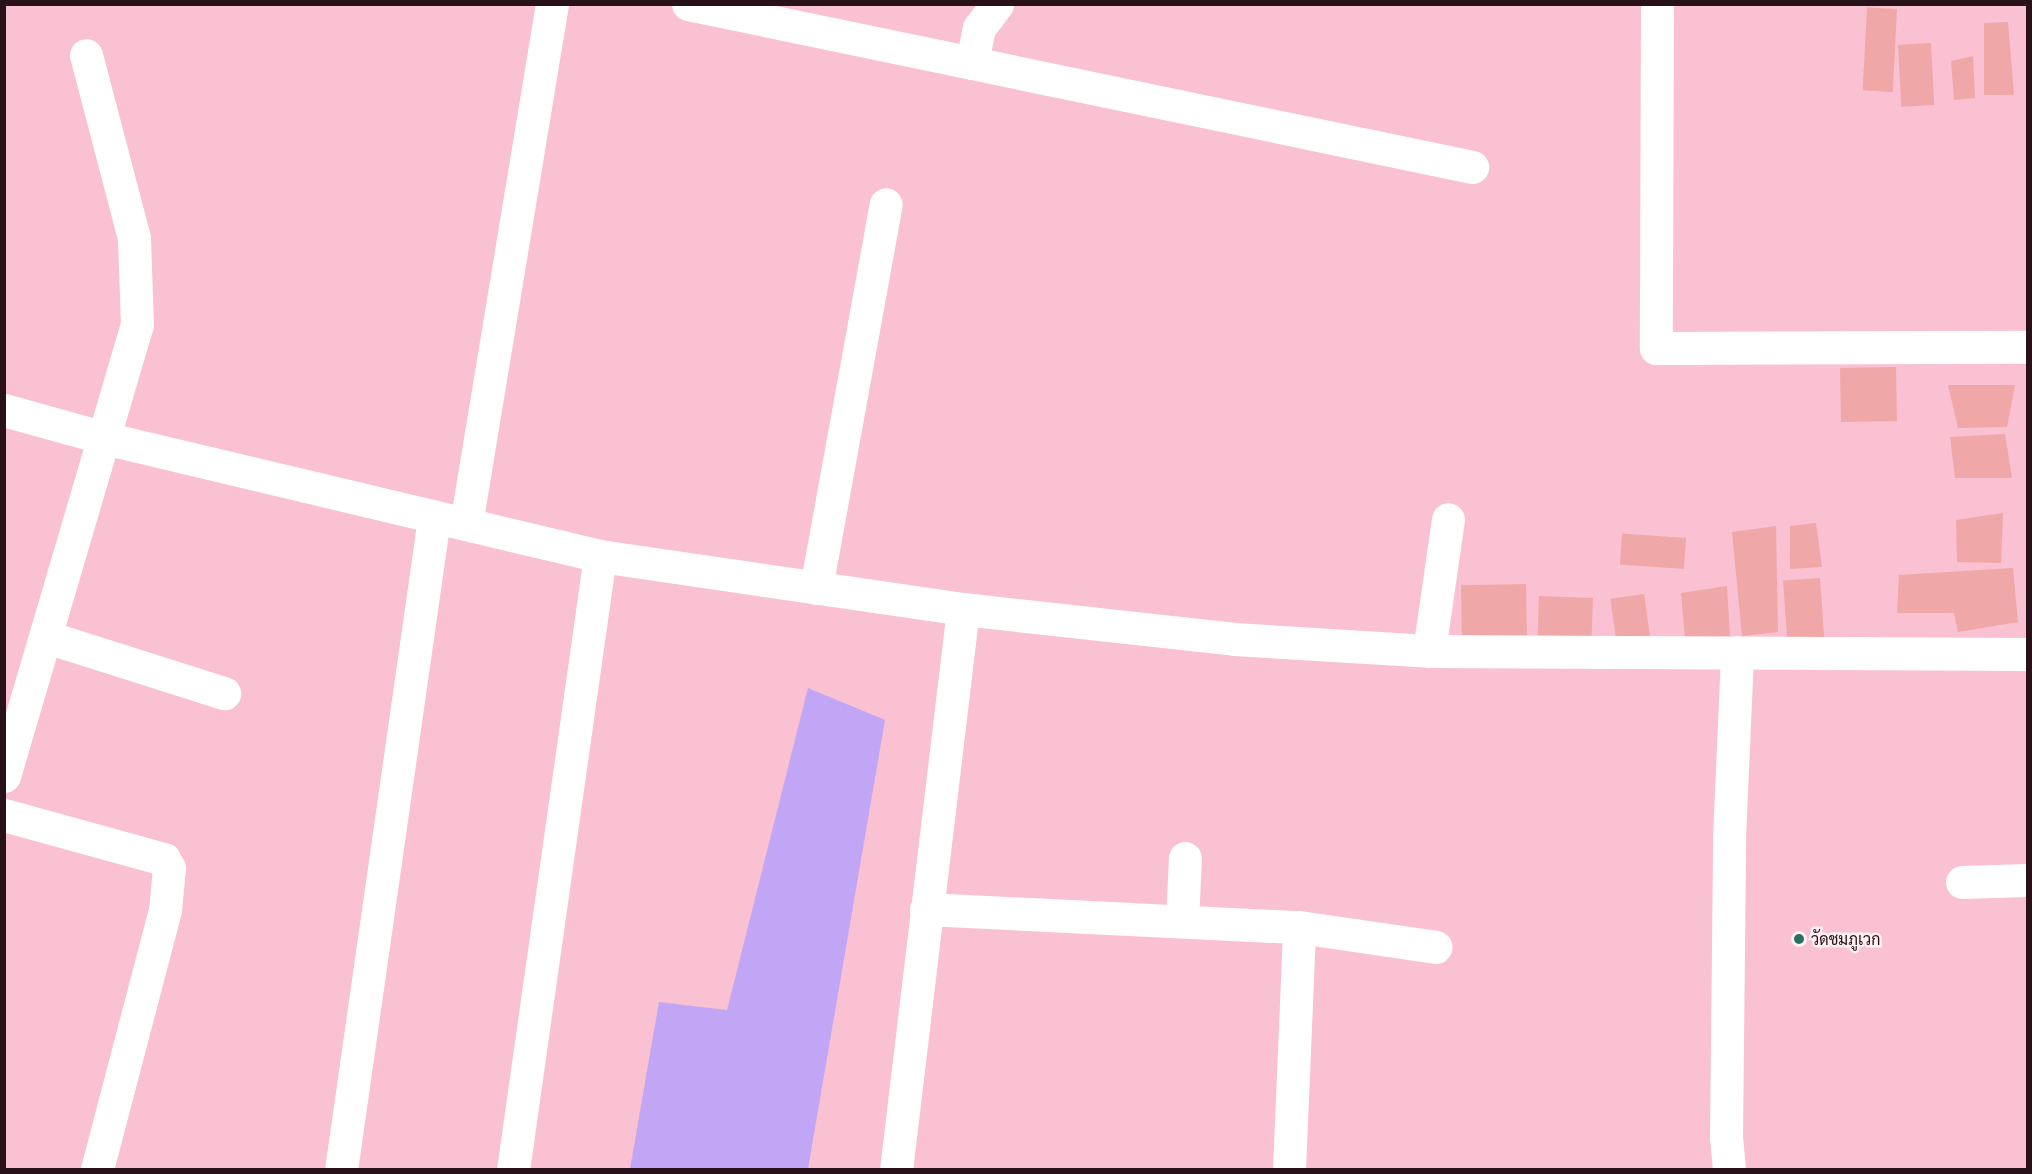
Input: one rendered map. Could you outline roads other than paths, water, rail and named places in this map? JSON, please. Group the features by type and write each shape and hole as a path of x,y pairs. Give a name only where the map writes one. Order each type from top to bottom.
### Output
{"street":[{"path":"466,524 552,4"},
{"path":"688,4 1472,167"},
{"path":"972,63 979,28 997,4"},
{"path":"1657,4 1656,348 2028,347"},
{"path":"4,776 47,637 137,325 134,238 86,55"},
{"path":"816,588 886,204"},
{"path":"4,410 104,438 600,556 963,609 1234,639 1429,651 2028,654"},
{"path":"341,1170 434,518"},
{"path":"1429,651 1448,519"},
{"path":"513,1170 600,556"},
{"path":"896,1170 963,609"},
{"path":"47,637 224,693"},
{"path":"1729,1170 1726,1138 1729,838 1737,652"},
{"path":"4,815 164,859 170,868 165,910 97,1170"},
{"path":"1182,921 1185,858"},
{"path":"1962,882 2028,880"},
{"path":"926,909 1299,927 1436,947"},
{"path":"1289,1170 1299,927"}],"place":[{"name":"วัดชมภูเวก","path":"1799,939"}]}
